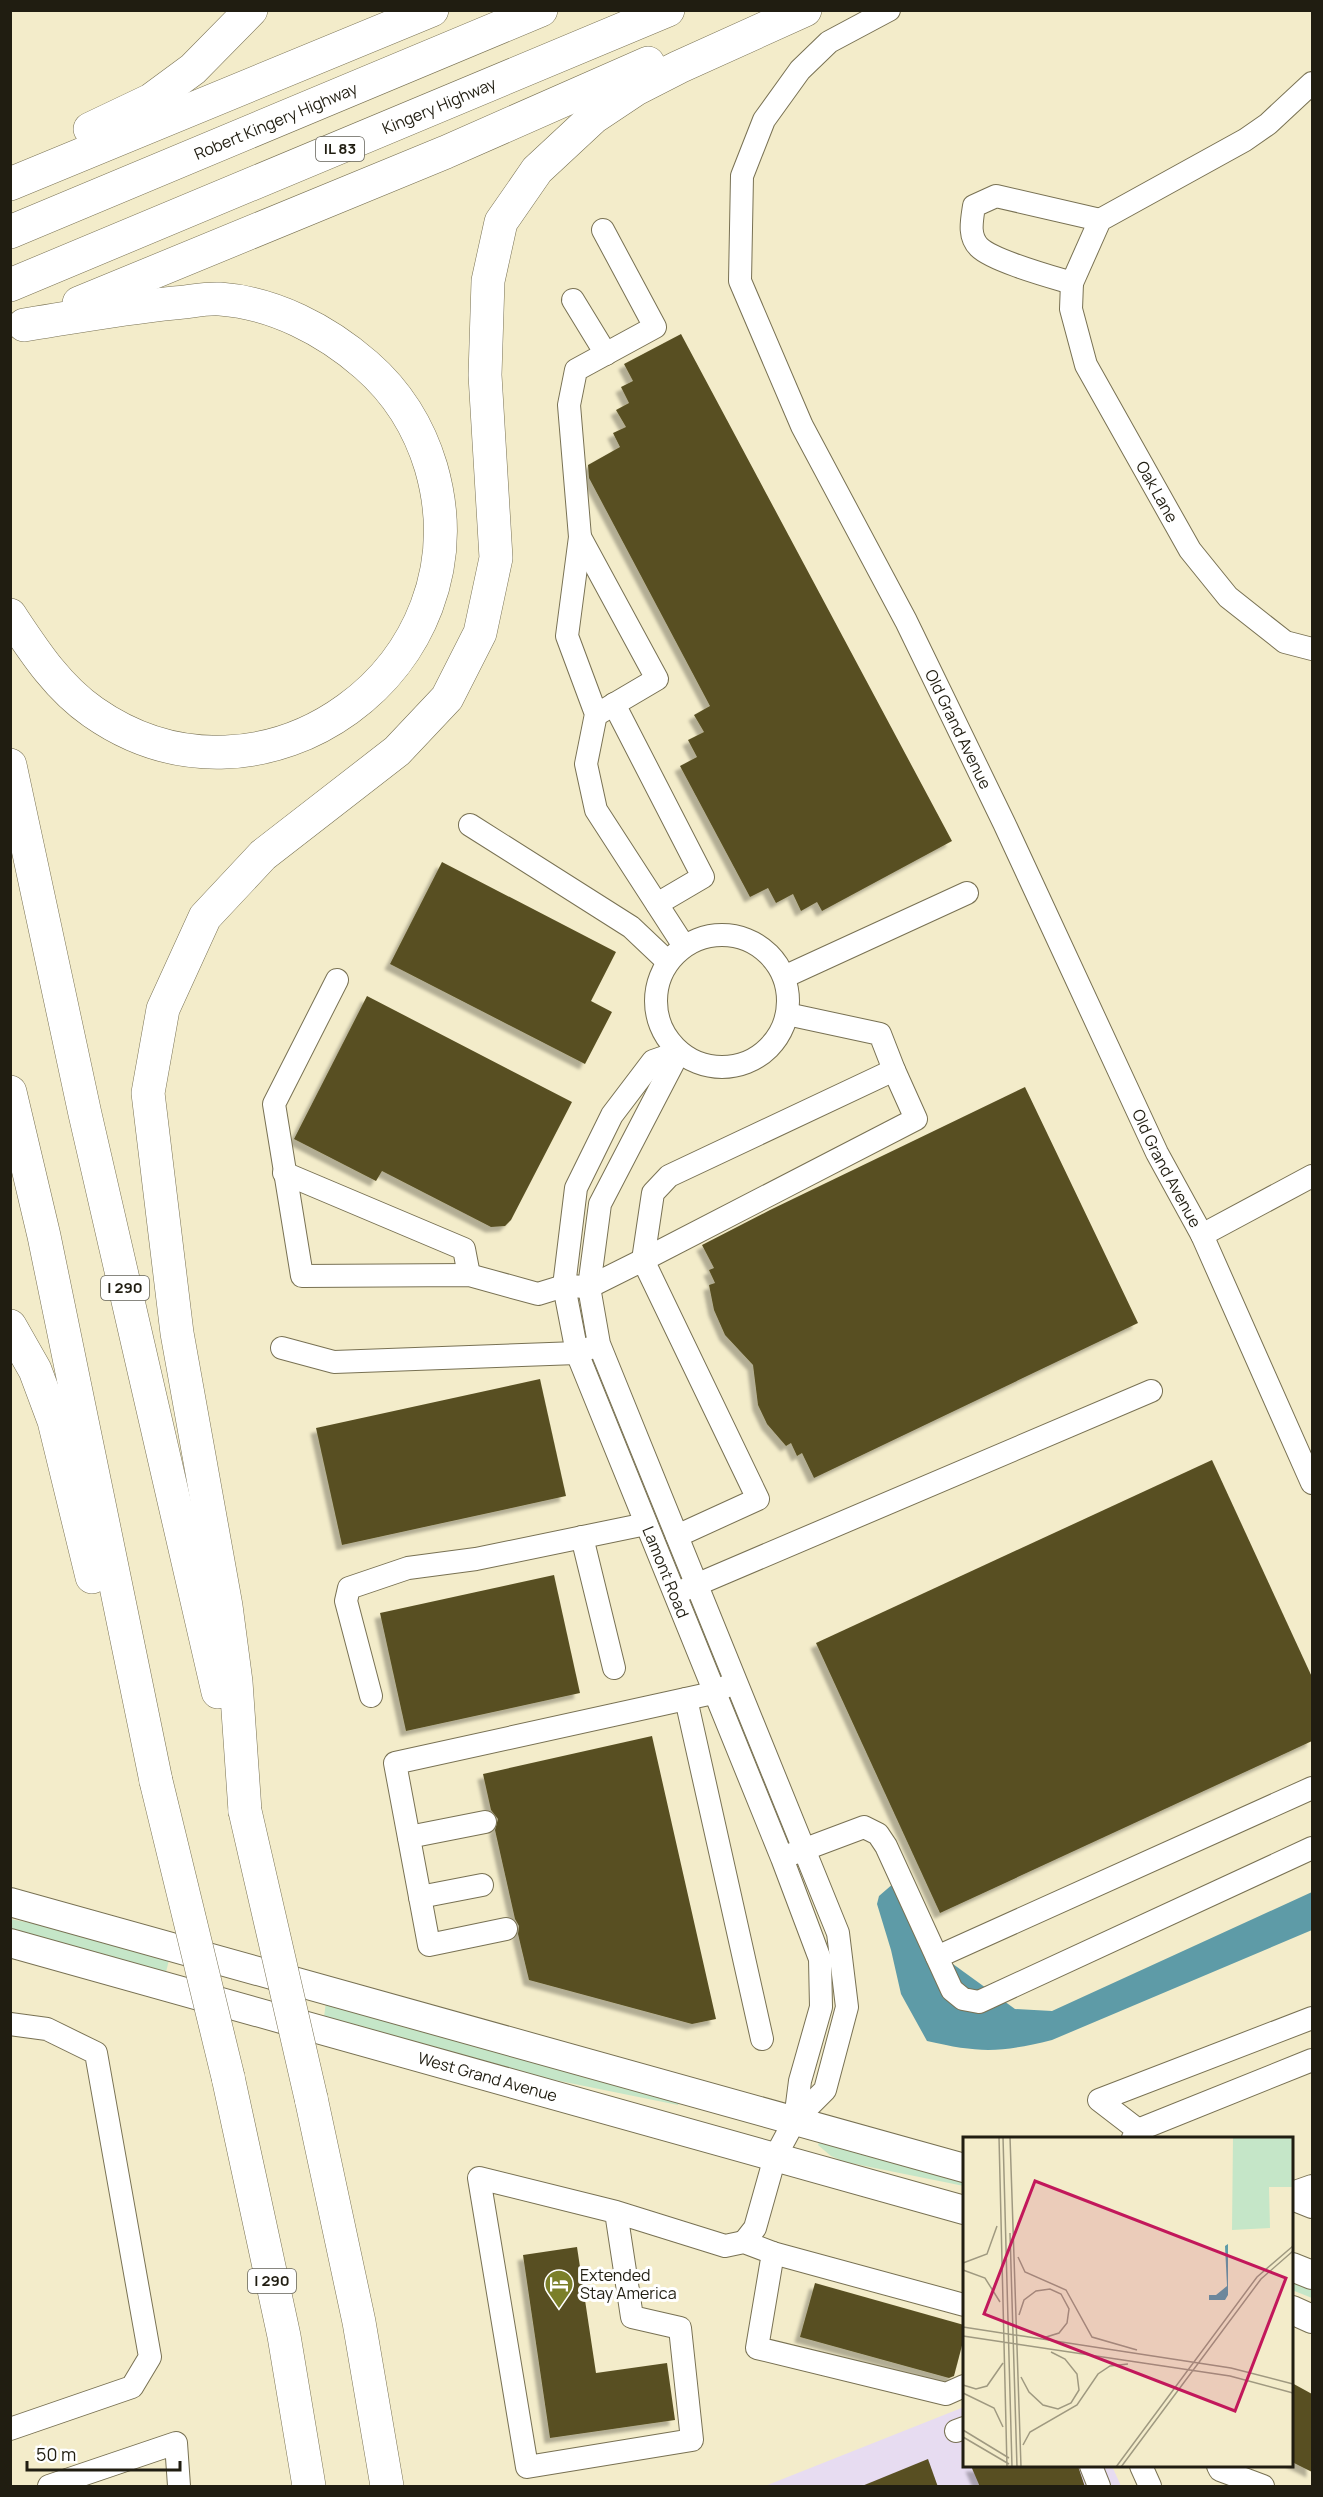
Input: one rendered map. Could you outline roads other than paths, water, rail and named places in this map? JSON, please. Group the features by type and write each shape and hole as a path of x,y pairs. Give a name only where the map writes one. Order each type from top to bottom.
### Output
{"highway":[{"path":"10,170 151,100 193,69 251,10"},
{"path":"10,184 432,10"},
{"name":"Robert Kingery Highway","path":"10,232 541,10"},
{"name":"Kingery Highway","path":"10,285 668,10"},
{"path":"17,328 446,152 767,10"},
{"path":"245,1811 236,1682 226,1606 177,1333 148,1093 162,1009 205,916 263,855 397,751 447,698 480,633 496,558 485,375 488,281 501,222 537,170 594,117 636,89 679,67 805,10"},
{"path":"10,615 48,671 90,710 115,726 145,739 176,748 219,752 255,748 296,738 330,721 357,702 398,662 429,605 438,565 442,531 438,490 427,455 413,422 397,396 375,372 350,351 323,333 289,316 256,306 219,299 134,307 17,328"},
{"name":"I 290","path":"10,765 85,1114 311,2098 359,2322 387,2487"},
{"name":"I 290","path":"10,1092 44,1236 156,1781 228,2077 284,2336 309,2487"},
{"path":"10,1326 35,1370 54,1421 113,1664 156,1781"}],"main road":[{"path":"10,1902 963,2168"},
{"name":"West Grand Avenue","path":"10,1943 963,2210"},
{"path":"1293,2267 1312,2275"},
{"path":"1293,2310 1312,2319"}],"street":[{"name":"Old Grand Avenue","path":"889,10 828,42 800,70 765,120 742,176 740,281 801,426 906,621 1004,823 1157,1153 1202,1235 1312,1483"},
{"path":"1072,283 1008,263 979,247 970,227 974,206 996,196 1100,220 1245,140 1268,124 1312,84"},
{"name":"Oak Lane","path":"1100,220 1072,283 1071,309 1086,365 1190,550 1228,597 1285,642 1312,649"},
{"path":"603,230 654,327 576,370 569,405 580,537 567,636 605,709 703,877 657,904"},
{"path":"573,300 606,354"},
{"path":"580,537 657,679 605,709 586,764 596,810 684,946"},
{"path":"470,825 631,927 668,962"},
{"path":"784,977 967,893"},
{"path":"722,934 741,937 759,946 774,959 784,977 788,995 787,1014 779,1035 764,1052 744,1064 721,1067 699,1063 679,1052 666,1037 658,1019 655,999 659,980 668,962 684,946 702,937 722,934"},
{"path":"337,980 273,1104 302,1276 469,1275 538,1294 564,1286 589,1287 916,1119 880,1034 787,1014"},
{"name":"Lamont Road","path":"679,1052 653,1061 612,1115 576,1188 564,1286 577,1353 713,1693 782,1858 820,1959 821,2007 800,2081 795,2120"},
{"name":"Lamont Road","path":"679,1052 637,1128 600,1204 589,1287 599,1344 806,1849 838,1933 847,2007 825,2090 795,2120 775,2157 755,2228 744,2242"},
{"path":"677,1536 758,1499 643,1260 653,1193 669,1176 894,1070"},
{"path":"612,1115 637,1128"},
{"path":"285,1173 464,1249 469,1275"},
{"path":"1202,1235 1312,1176"},
{"path":"282,1348 334,1362 577,1353 599,1344"},
{"path":"674,1593 698,1585 1151,1391"},
{"path":"371,1696 346,1601 349,1587 408,1568 476,1559 646,1524"},
{"path":"582,1537 614,1668"},
{"path":"506,1929 429,1945 395,1763 713,1693 736,1680"},
{"path":"686,1699 762,2039"},
{"path":"937,1957 1312,1788"},
{"path":"409,1837 485,1822"},
{"path":"782,1858 864,1827 878,1834 886,1846 952,1990 963,1999 979,2002 1312,1848"},
{"path":"420,1897 482,1884"},
{"path":"1312,2018 1099,2100 1142,2136 1312,2060"},
{"path":"10,2024 47,2029 96,2053 150,2357 132,2387 10,2429"},
{"path":"616,2212 632,2317 681,2328 692,2440 527,2467 479,2178 616,2212 725,2246 744,2242 773,2253 963,2305"},
{"path":"1293,2193 1312,2186"},
{"path":"1293,2199 1312,2207"},
{"path":"773,2253 757,2348 946,2394 963,2386"},
{"path":"49,2487 176,2443 179,2487"},
{"path":"1091,2467 1099,2487"},
{"path":"1142,2467 1150,2487"},
{"path":"1218,2467 1220,2470 1263,2487"}],"water":[{"path":"894,1883 935,1951 1015,2009 1052,2011 1312,1892 1312,1930 1052,2040 1003,2049 961,2048 927,2041 901,1994 877,1904 879,1896"}],"place":[{"name":"Extended Stay America","path":"559,2310"}]}
